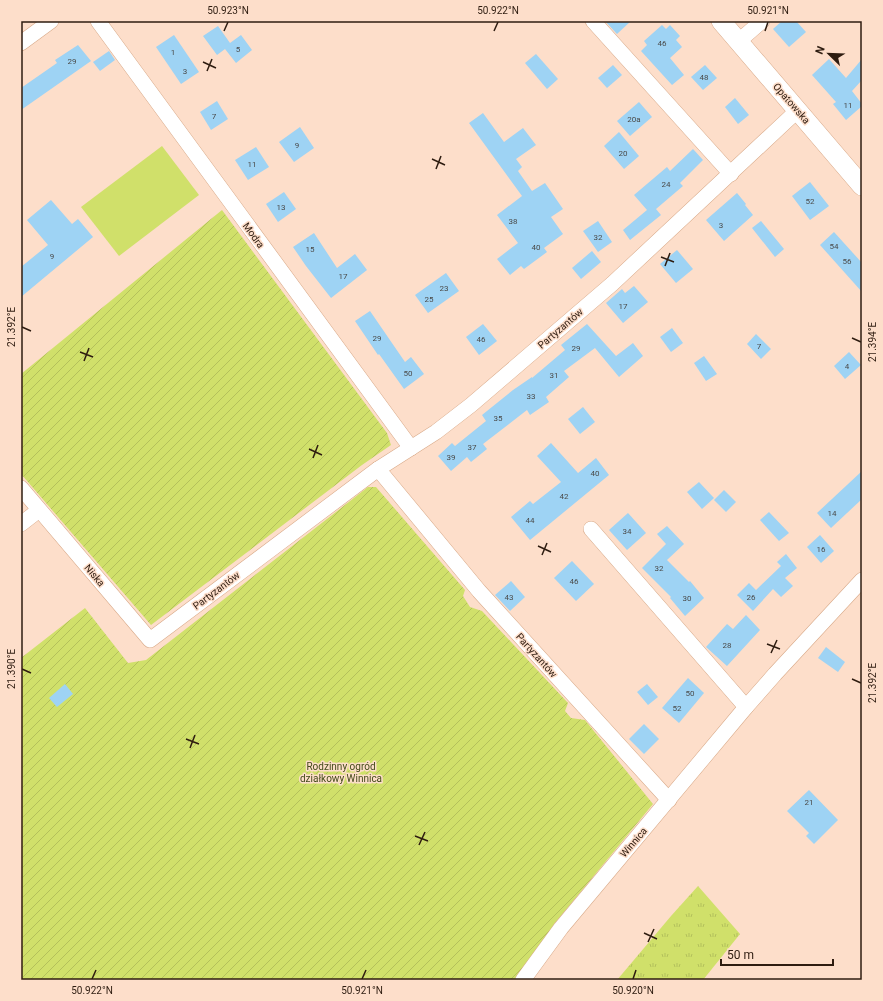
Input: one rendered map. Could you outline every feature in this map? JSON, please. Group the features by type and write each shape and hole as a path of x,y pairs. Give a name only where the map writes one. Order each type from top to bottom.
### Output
{"street":[{"path":"21,43 51,21"},
{"name":"Modra","path":"98,21 411,448"},
{"path":"593,21 731,174"},
{"name":"Opatowska","path":"721,21 739,40 862,186"},
{"path":"739,40 762,21"},
{"name":"Partyzantów","path":"150,640 378,469 436,432 471,405 612,284 798,110"},
{"name":"Partyzantów","path":"378,469 479,591 669,800"},
{"name":"Niska","path":"21,488 150,640"},
{"path":"21,524 39,510"},
{"path":"592,529 746,707"},
{"name":"Winnica","path":"523,980 561,928 746,707 862,580"}],"green space":[{"path":"162,146 199,195 119,256 81,207"},
{"path":"222,210 387,433 391,445 362,465 151,625 21,474 21,374"},
{"name":"Rodzinny ogród działkowy Winnica","path":"368,487 376,487 465,590 463,596 470,607 482,611 568,703 565,711 571,718 585,720 653,804 555,923 517,980 21,980 21,658 85,608 128,663 146,660"},
{"path":"698,886 740,934 703,980 617,980 671,916"}],"building":[{"path":"605,21 631,21 617,34"},
{"path":"782,21 796,21 806,32 789,47 773,29"},
{"path":"662,25 666,29 670,25 680,36 676,40 682,47 670,58 684,75 672,85 641,51 647,45 644,41"},
{"path":"218,26 230,43 241,35 252,50 236,63 225,49 217,55 203,36"},
{"path":"174,35 199,72 181,84 156,47"},
{"path":"78,45 91,61 21,110 21,88 57,63 55,60"},
{"path":"109,51 115,60 100,71 93,62"},
{"path":"536,54 558,79 547,89 525,63"},
{"path":"829,59 846,78 862,59 862,80 852,91 862,106 846,120 833,104 836,102 812,75"},
{"path":"613,65 622,75 607,88 598,78"},
{"path":"705,65 717,78 703,90 691,77"},
{"path":"735,98 749,115 738,124 725,107"},
{"path":"217,101 228,119 211,130 200,112"},
{"path":"639,102 652,117 630,136 617,121"},
{"path":"483,113 504,142 523,128 536,145 516,159 522,167 518,171 532,191 545,183 563,209 551,217 563,234 544,248 547,252 524,269 521,266 510,275 497,259 518,243 497,215 522,196 469,123"},
{"path":"300,127 314,148 294,162 279,142"},
{"path":"619,132 639,156 624,169 604,146"},
{"path":"256,147 269,167 248,180 235,160"},
{"path":"693,149 703,160 680,183 683,186 656,209 661,215 630,240 623,230 647,210 634,195 667,167 670,171"},
{"path":"810,182 829,206 810,220 792,196"},
{"path":"284,192 296,209 278,222 266,204"},
{"path":"737,193 753,215 724,241 706,220"},
{"path":"51,200 72,224 78,219 93,237 21,297 21,267 48,245 27,220"},
{"path":"598,221 612,242 598,252 583,231"},
{"path":"761,221 784,249 775,257 752,228"},
{"path":"834,232 862,263 862,292 820,245"},
{"path":"314,233 337,268 355,254 367,270 331,298 293,247"},
{"path":"677,250 693,269 676,283 660,264"},
{"path":"592,251 601,262 581,279 572,268"},
{"path":"446,273 459,291 428,313 415,295"},
{"path":"634,286 648,302 623,323 606,303 622,289 625,293"},
{"path":"370,311 405,362 411,357 424,374 404,389 379,354 378,355 355,321"},
{"path":"483,324 497,341 479,355 466,337"},
{"path":"587,324 616,356 633,343 643,356 619,377 595,348 564,371 569,377 546,397 549,402 530,415 527,410 483,444 487,449 471,462 467,457 451,471 438,456 452,443 455,446 486,421 482,415 513,390 532,378 565,350 561,345"},
{"path":"672,328 683,343 671,352 660,337"},
{"path":"756,334 771,349 761,359 747,344"},
{"path":"849,352 861,365 845,379 834,366"},
{"path":"704,356 717,374 706,381 694,363"},
{"path":"583,407 595,422 580,434 568,419"},
{"path":"551,443 578,473 596,458 609,475 530,540 511,517 530,501 533,504 561,482 537,456"},
{"path":"862,471 862,499 831,528 817,513"},
{"path":"699,482 714,498 702,509 687,492"},
{"path":"724,490 736,502 726,512 714,500"},
{"path":"769,512 789,533 779,541 760,520"},
{"path":"628,513 646,533 627,550 609,530"},
{"path":"667,526 684,544 667,560 689,582 690,581 704,598 685,616 670,598 671,597 642,568 666,544 657,534"},
{"path":"820,535 834,551 821,563 807,547"},
{"path":"786,554 797,568 785,578 793,586 781,597 773,589 753,611 737,595 749,583 756,590 781,566 777,562"},
{"path":"572,561 594,584 576,601 554,578"},
{"path":"511,581 525,597 510,611 495,595"},
{"path":"746,615 760,630 727,666 706,647 727,624 733,629"},
{"path":"826,647 845,662 838,672 818,658"},
{"path":"688,678 704,693 679,723 662,708"},
{"path":"65,684 73,694 57,707 49,698"},
{"path":"647,684 658,697 648,705 637,692"},
{"path":"644,724 659,739 644,754 629,739"},
{"path":"809,790 838,820 814,844 806,836 809,833 787,811"}]}
